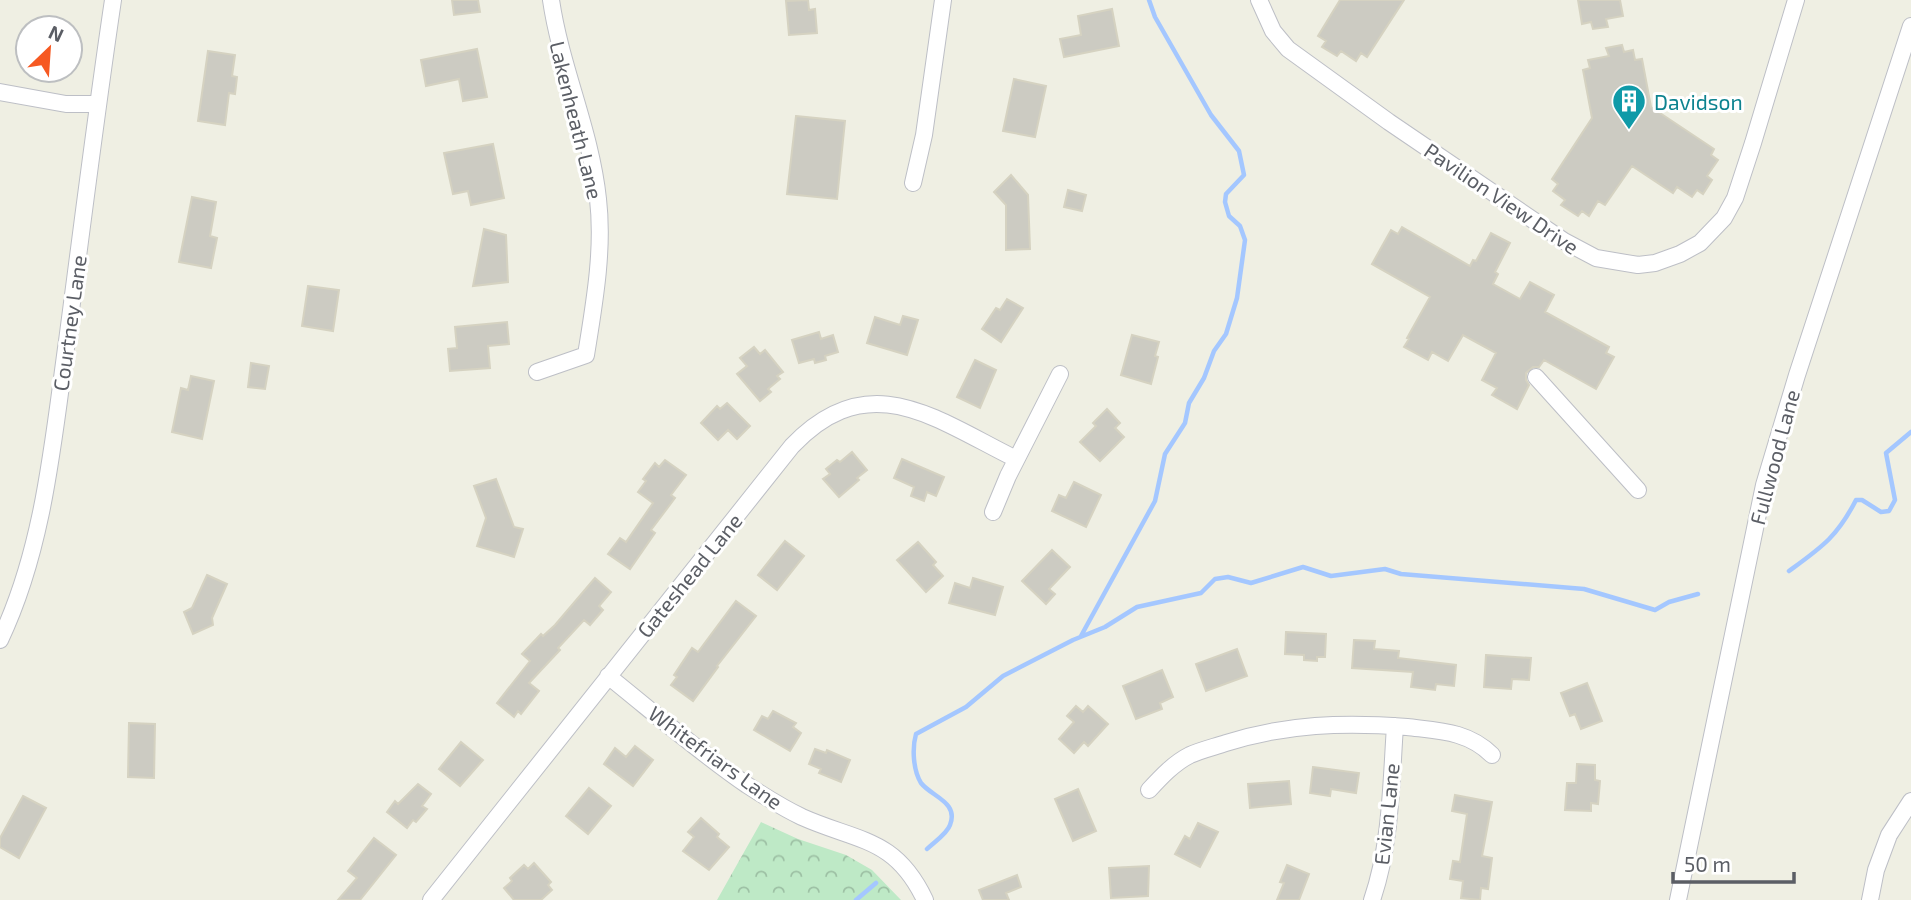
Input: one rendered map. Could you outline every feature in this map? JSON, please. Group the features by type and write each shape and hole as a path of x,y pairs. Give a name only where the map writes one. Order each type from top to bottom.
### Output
{"street":[{"name":"Courtney Lane","path":"0,640 25,579 42,501 54,433 113,0"},
{"name":"Lakenheath Lane","path":"537,372 586,355 599,242 598,198 590,152 556,36 551,0"},
{"path":"913,183 924,135 943,0"},
{"name":"Pavilion View Drive","path":"1259,0 1273,31 1288,49 1389,122 1563,241 1596,258 1638,265 1655,263 1680,254 1700,243 1724,218 1735,198 1753,144 1796,0"},
{"name":"Fullwood Lane","path":"1678,900 1764,485 1797,375 1911,26"},
{"path":"0,92 66,104 98,104"},
{"path":"993,512 1016,459 1060,374"},
{"path":"1536,377 1638,490"},
{"name":"Gateshead Lane","path":"431,900 807,430 832,413 862,404 889,404 914,410 1016,459"},
{"name":"Whitefriars Lane","path":"608,676 744,783 774,802 802,817 862,838 884,849 910,874 925,900"},
{"path":"1149,790 1171,768 1190,755 1257,733 1287,727 1337,723 1462,734 1475,740 1492,755"},
{"name":"Evian Lane","path":"1371,900 1378,881 1385,844 1395,726"},
{"path":"1870,900 1876,870 1889,835 1911,801"}],"green space":[{"path":"761,822 798,839 846,855 872,870 901,900 717,900"}],"building":[{"path":"452,0 478,0 480,12 454,15"},
{"path":"808,0 809,10 815,9 817,33 789,35 786,1"},
{"path":"1340,0 1404,0 1367,57 1361,53 1356,61 1341,51 1337,56 1322,47 1326,41 1318,36"},
{"path":"1578,0 1620,0 1623,16 1606,19 1608,27 1593,29 1591,22 1582,24"},
{"path":"1112,9 1119,46 1064,57 1060,39 1081,35 1078,16"},
{"name":"Davidson","path":"1622,45 1624,52 1633,50 1635,60 1642,59 1651,107 1714,149 1711,155 1718,160 1707,176 1712,180 1703,194 1697,190 1692,197 1677,187 1673,193 1632,166 1605,205 1598,201 1589,216 1582,211 1578,216 1561,205 1565,200 1553,191 1558,184 1552,179 1592,118 1583,70 1590,68 1588,60 1609,56 1606,48"},
{"path":"477,49 487,97 463,101 459,79 426,86 421,60"},
{"path":"208,51 235,55 232,76 237,77 235,94 229,93 225,125 198,121"},
{"path":"1014,79 1046,86 1035,137 1003,131"},
{"path":"796,116 845,121 837,199 787,194"},
{"path":"493,144 504,198 471,205 468,191 453,194 444,153"},
{"path":"1011,175 1028,195 1030,249 1006,250 1006,205 994,192"},
{"path":"1068,190 1086,195 1082,211 1064,207"},
{"path":"192,197 216,202 210,236 217,238 211,268 179,262"},
{"path":"1402,227 1470,266 1473,260 1476,261 1491,233 1510,243 1495,272 1498,274 1493,284 1520,299 1530,282 1554,295 1545,312 1609,347 1606,353 1614,357 1596,389 1544,360 1539,367 1533,367 1526,373 1529,385 1517,409 1492,395 1497,388 1482,380 1496,353 1463,335 1448,361 1432,352 1428,360 1404,347 1430,297 1372,264 1391,230 1398,234"},
{"path":"484,229 506,235 508,282 473,286"},
{"path":"308,286 339,290 333,331 302,326"},
{"path":"1007,299 1023,308 1001,342 982,329 996,308 1000,310"},
{"path":"903,316 918,320 907,355 867,343 875,317 900,325"},
{"path":"507,322 509,344 488,346 490,368 450,371 448,349 457,348 455,327"},
{"path":"819,332 821,339 833,335 838,352 825,356 826,360 815,363 814,359 799,363 792,340"},
{"path":"1132,335 1159,342 1151,384 1121,375"},
{"path":"754,347 760,354 765,350 783,372 777,376 780,379 768,389 771,392 760,401 737,374 747,366 740,358"},
{"path":"975,360 996,370 980,408 957,397"},
{"path":"251,363 269,366 265,389 248,387"},
{"path":"191,376 214,381 202,439 172,432 181,388 188,390"},
{"path":"727,403 750,426 737,439 728,430 718,440 701,423 717,406 720,409"},
{"path":"1107,409 1120,423 1115,428 1124,437 1100,461 1080,442 1096,426 1093,423"},
{"path":"852,452 867,470 839,497 823,479 830,474 826,469"},
{"path":"902,459 944,477 936,496 927,492 924,501 911,496 914,487 894,478"},
{"path":"665,460 686,475 671,495 675,498 651,530 655,533 630,569 608,554 620,538 626,542 653,503 638,492 646,481 643,479 655,463 659,467"},
{"path":"496,479 514,527 523,529 514,557 477,546 486,518 474,486"},
{"path":"1074,482 1101,495 1086,527 1052,511 1059,495 1066,498"},
{"path":"785,541 804,556 777,590 758,575"},
{"path":"918,542 936,562 933,565 943,576 926,592 897,560"},
{"path":"1052,550 1070,567 1049,589 1055,594 1046,604 1022,581"},
{"path":"207,575 227,584 212,618 213,625 193,634 184,612 192,608"},
{"path":"595,578 611,592 599,606 603,610 590,625 584,620 558,648 560,650 529,683 539,691 521,714 518,711 514,717 497,703 530,661 522,654 541,634 543,636 555,625"},
{"path":"973,578 1003,587 995,615 949,603 955,583 970,588"},
{"path":"736,601 756,616 693,701 671,685 677,677 674,675 692,648 698,652"},
{"path":"1286,632 1326,634 1325,657 1317,657 1317,661 1304,660 1304,655 1285,654"},
{"path":"1354,640 1375,641 1374,649 1399,651 1398,658 1456,665 1454,686 1436,684 1435,690 1411,687 1413,672 1352,668"},
{"path":"1237,649 1247,676 1206,691 1196,664"},
{"path":"1486,655 1531,658 1529,680 1512,679 1511,689 1484,687"},
{"path":"1162,670 1173,697 1160,703 1162,709 1136,719 1123,686"},
{"path":"1587,683 1602,721 1581,729 1575,714 1570,716 1561,693"},
{"path":"1076,706 1083,712 1088,706 1108,724 1088,746 1084,742 1074,753 1059,739 1074,722 1067,716"},
{"path":"773,711 796,723 793,727 801,733 790,751 754,730 762,716 768,719"},
{"path":"129,723 155,724 154,778 128,777"},
{"path":"461,742 483,760 460,786 439,769"},
{"path":"635,746 653,760 633,786 604,764 615,748 626,757"},
{"path":"815,749 826,753 827,750 850,760 841,782 819,773 821,769 809,764"},
{"path":"1577,764 1595,765 1595,780 1600,781 1598,804 1591,803 1591,811 1565,810 1567,783 1576,783"},
{"path":"1313,767 1359,773 1356,793 1331,789 1330,796 1310,793"},
{"path":"1289,781 1291,804 1250,808 1248,784"},
{"path":"418,784 431,794 422,806 427,809 407,828 387,812 395,801 398,804"},
{"path":"589,788 611,806 588,834 566,816"},
{"path":"1078,789 1096,831 1073,841 1055,799"},
{"path":"1455,795 1492,802 1482,856 1492,858 1488,889 1481,888 1480,900 1461,898 1463,881 1450,879 1453,861 1460,862 1467,814 1452,811"},
{"path":"23,796 46,808 19,858 0,847 0,838"},
{"path":"701,818 729,847 709,870 683,851 694,837 688,832"},
{"path":"1198,823 1218,832 1200,867 1175,854 1185,836 1190,839"},
{"path":"374,838 396,855 360,900 338,900 357,878 348,871"},
{"path":"534,863 551,882 548,885 552,890 541,900 514,900 504,888 524,865 528,869"},
{"path":"1287,865 1309,874 1299,900 1277,900"},
{"path":"1149,866 1148,896 1111,898 1109,868"},
{"path":"1017,875 1021,887 1006,893 1009,900 983,900 979,890"}],"waterway":[{"path":"1081,636 1155,501 1165,454 1185,423 1189,403 1204,378 1214,351 1226,334 1237,298 1245,240 1240,226 1229,216 1225,202 1226,194 1244,175 1239,151 1211,115 1155,17 1149,0"},
{"path":"1789,571 1828,540 1856,500 1862,500 1881,512 1889,511 1895,500 1886,453 1911,432"},
{"path":"927,849 946,832 952,817 948,805 918,778 914,759 916,734 966,707 1003,676 1073,640 1105,627 1137,607 1201,593 1215,579 1228,577 1251,583 1303,567 1331,576 1385,569 1401,574 1584,589 1655,610 1669,602 1698,594"},
{"path":"856,900 876,883"}],"place":[{"name":"Davidson","path":"1629,131"}]}
